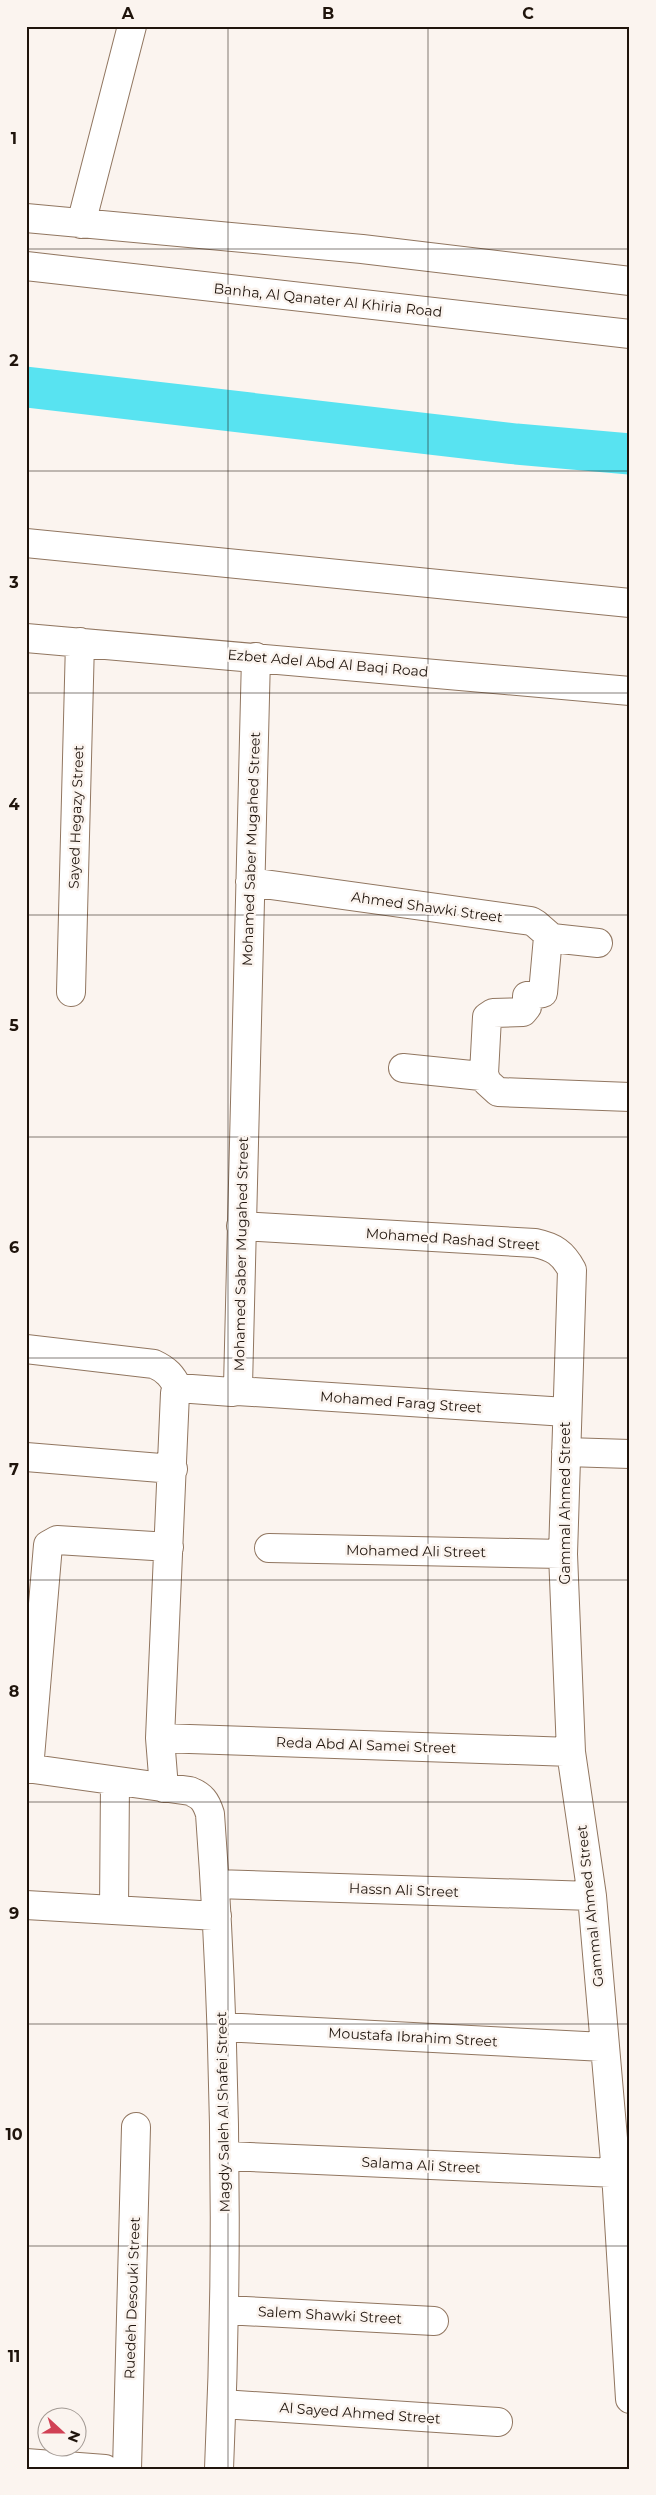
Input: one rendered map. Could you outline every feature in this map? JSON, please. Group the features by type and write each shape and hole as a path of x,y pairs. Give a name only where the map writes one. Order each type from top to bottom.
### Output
{"street":[{"path":"81,224 132,26"},
{"path":"26,218 362,249 630,282"},
{"name":"Banha, Al Qanater Al Khiria Road","path":"26,266 630,334"},
{"path":"26,543 630,603"},
{"name":"Ezbet Adel Abd Al Baqi Road","path":"26,638 630,691"},
{"name":"Sayed Hegazy Street","path":"71,992 80,642"},
{"name":"Mohamed Saber Mugahed Street","path":"178,1388 237,1391 256,657"},
{"name":"Ahmed Shawki Street","path":"250,882 531,921 539,926 548,937"},
{"path":"598,943 548,937 543,993 527,996 527,1007 522,1012 493,1013 486,1017 484,1074 487,1082 498,1092 630,1097"},
{"path":"403,1068 481,1076 484,1074"},
{"name":"Mohamed Rashad Street","path":"241,1226 535,1243 550,1246 564,1255 572,1270 566,1412"},
{"path":"26,1349 154,1364 165,1369 173,1377 178,1388 174,1399 173,1469 160,1738 164,1788"},
{"name":"Mohamed Farag Street","path":"237,1391 566,1412"},
{"name":"Gammal Ahmed Street","path":"566,1412 563,1554 571,1752 592,1896 616,2173 630,2400"},
{"path":"566,1452 630,1454"},
{"path":"26,1457 173,1469"},
{"path":"28,1768 48,1545 58,1540 169,1547"},
{"name":"Mohamed Ali Street","path":"269,1548 563,1554"},
{"name":"Reda Abd Al Samei Street","path":"160,1738 571,1752"},
{"name":"Magdy Saleh Al Shafei Street","path":"28,1768 190,1791 200,1795 207,1804 210,1814 217,1916 226,2156 225,2310 219,2469"},
{"path":"114,1910 115,1781"},
{"name":"Hassn Ali Street","path":"215,1884 592,1896"},
{"path":"26,1905 217,1916"},
{"name":"Moustafa Ibrahim Street","path":"222,2027 604,2047"},
{"name":"Ruedeh Desouki Street","path":"127,2469 136,2127"},
{"name":"Salama Ali Street","path":"226,2156 616,2173"},
{"name":"Salem Shawki Street","path":"225,2310 434,2321"},
{"name":"Al Sayed Ahmed Street","path":"222,2404 498,2422"},
{"path":"26,2463 105,2469"}],"waterway":[{"path":"26,387 516,444 630,454"}]}
